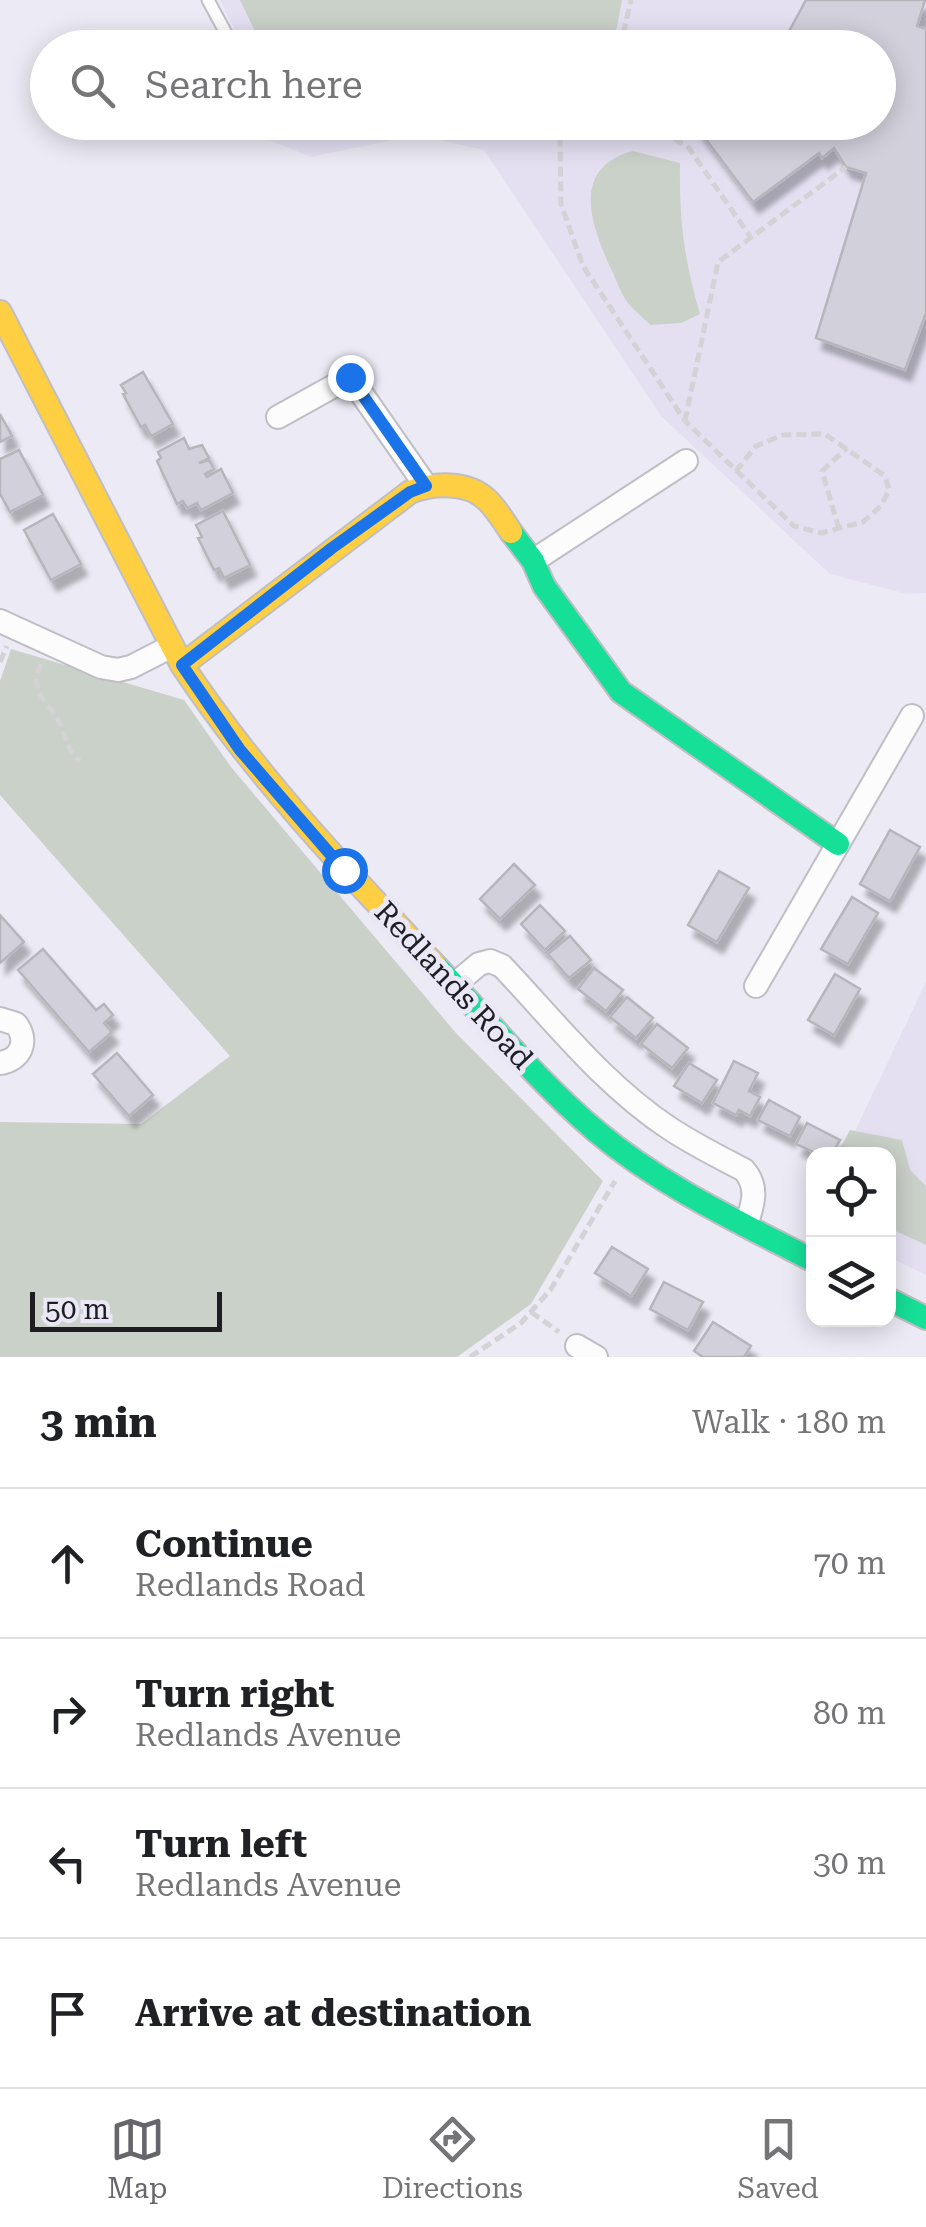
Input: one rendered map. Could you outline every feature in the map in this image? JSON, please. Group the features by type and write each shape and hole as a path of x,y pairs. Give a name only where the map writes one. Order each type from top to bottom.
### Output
{"main road":[{"name":"Redlands Road","path":"0,312 177,656 227,733 279,798 556,1092 630,1158 806,1257"},
{"path":"177,656 410,492 426,486 456,486 485,497 621,692 838,844"},
{"path":"896,1303 926,1318"}],"street":[{"path":"278,416 350,377 426,486"},
{"path":"533,561 686,461"},
{"path":"0,620 102,667 118,670 177,656"},
{"path":"756,986 912,716"},
{"path":"454,985 480,964 490,961 502,966 578,1049 642,1108 669,1128 744,1170 752,1180 754,1197 746,1225"},
{"path":"0,1019 16,1024 22,1038 20,1053 0,1063"}],"lane":[{"path":"208,0 224,30"}],"path":[{"path":"624,30 631,0"},
{"path":"560,140 561,204 583,266 685,421 736,471 794,526 822,533 863,522 881,506 889,490 885,476 825,434 782,435 756,446 736,471"},
{"path":"677,140 690,148 751,238"},
{"path":"685,421 718,262 846,167"},
{"path":"839,528 822,471 847,448"},
{"path":"45,656 36,675 38,694 60,722 70,752 80,761"},
{"path":"470,1357 521,1323 551,1289 630,1158"},
{"path":"531,1312 587,1351"}],"shaded area":[{"path":"220,0 926,0 926,593 907,594 830,574 661,416 484,150 439,140 896,140 896,30 235,30"},
{"path":"240,0 622,0 616,30 254,30"},
{"path":"269,140 392,140 311,157"},
{"path":"633,151 680,163 684,239 700,314 681,323 650,325 630,306 603,250 592,216 593,184 600,170 613,159"},
{"path":"11,649 184,700 231,767 456,1033 603,1181 531,1304 457,1357 0,1357 0,1122 141,1124 230,1056 0,795 0,681"},
{"path":"926,982 926,1275 896,1260 896,1147 847,1147"},
{"path":"850,1130 902,1140 910,1170 926,1186 926,1245 896,1231 896,1147 841,1147"}],"building":[{"path":"806,0 925,0 917,26 926,29 926,313 905,370 816,338 866,173 846,167 834,148 822,158 819,153 753,202 706,140 896,140 896,30 790,30"},
{"path":"143,372 173,424 151,436 145,425 141,427 121,385"},
{"path":"0,414 12,436 0,442"},
{"path":"184,438 189,449 202,445 209,458 199,463 209,460 214,469 205,474 207,477 221,469 233,493 201,510 197,503 187,508 183,501 177,504 157,461 161,458 158,452"},
{"path":"19,450 43,495 10,512 0,494 0,459"},
{"path":"223,511 250,565 224,578 219,568 214,570 196,525"},
{"path":"53,514 81,564 51,580 24,530"},
{"path":"890,830 920,847 890,901 860,884"},
{"path":"514,864 535,885 500,919 480,899"},
{"path":"719,871 749,888 717,942 688,925"},
{"path":"852,897 878,913 848,964 821,949"},
{"path":"540,905 565,931 545,950 521,924"},
{"path":"0,915 24,942 0,963"},
{"path":"570,936 591,960 569,978 548,954"},
{"path":"43,949 96,1010 104,1004 113,1015 104,1023 112,1032 89,1052 18,970"},
{"path":"594,968 623,990 606,1011 578,989"},
{"path":"835,974 860,989 834,1035 808,1020"},
{"path":"627,997 653,1018 636,1038 610,1017"},
{"path":"657,1024 688,1048 672,1068 641,1044"},
{"path":"117,1053 153,1095 129,1116 93,1074"},
{"path":"734,1061 758,1073 749,1091 760,1097 750,1116 739,1110 736,1115 713,1103"},
{"path":"689,1063 717,1080 702,1103 674,1086"},
{"path":"769,1100 800,1117 790,1136 758,1120"},
{"path":"807,1123 840,1140 836,1147 806,1149 796,1144"},
{"path":"612,1247 648,1269 631,1296 595,1273"},
{"path":"664,1282 703,1302 688,1330 650,1309"},
{"path":"713,1322 751,1346 744,1357 703,1357 694,1351"}],"traffic: fast":[{"path":"511,532 533,561 544,586 621,692 838,844"},
{"path":"435,965 553,1092 621,1151 701,1202 806,1257"},
{"path":"896,1303 926,1318"}],"traffic: slow":[{"path":"0,312 182,665 270,783 435,965"},
{"path":"182,665 410,492 439,486 470,489 490,503 511,532"}],"route":[{"path":"344,870 266,783 182,665 332,548 410,492 426,486 350,377"}]}
